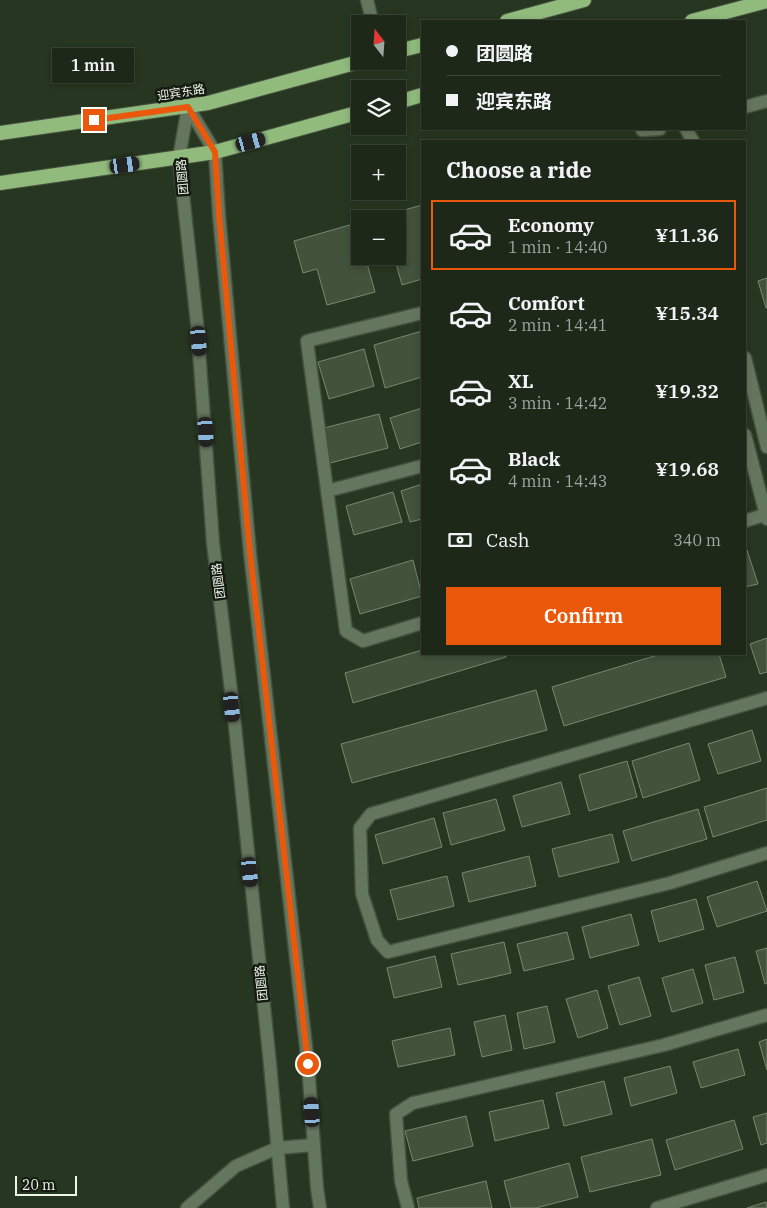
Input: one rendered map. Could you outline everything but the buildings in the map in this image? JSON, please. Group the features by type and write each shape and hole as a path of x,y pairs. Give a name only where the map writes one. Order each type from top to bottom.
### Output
{"highway":[{"path":"511,20 584,0"},
{"path":"696,20 767,0"},
{"path":"406,50 421,45"},
{"name":"迎宾东路","path":"0,133 188,107 351,64"},
{"path":"406,100 421,95"},
{"path":"0,183 215,152 351,114"}],"street":[{"path":"367,0 371,15"},
{"path":"746,107 767,101"},
{"path":"188,107 215,152 250,553 308,1064 320,1208"},
{"name":"团圆路","path":"188,107 179,158 197,323 213,543 270,1064 283,1208"},
{"path":"643,134 657,130"},
{"path":"421,313 307,341 346,631 364,641 421,623"},
{"path":"746,366 767,447"},
{"path":"746,438 766,516 746,521"},
{"path":"327,491 421,466"},
{"path":"767,698 371,814 360,828 362,894 376,940 388,952 670,882 767,853"},
{"path":"408,1208 401,1181 396,1114 413,1103 664,1045 767,1015"},
{"path":"188,1208 236,1166 277,1148 314,1145"},
{"path":"657,1208 767,1175"}],"route":[{"path":"94,120 188,107 215,152 250,553 308,1064"}]}
